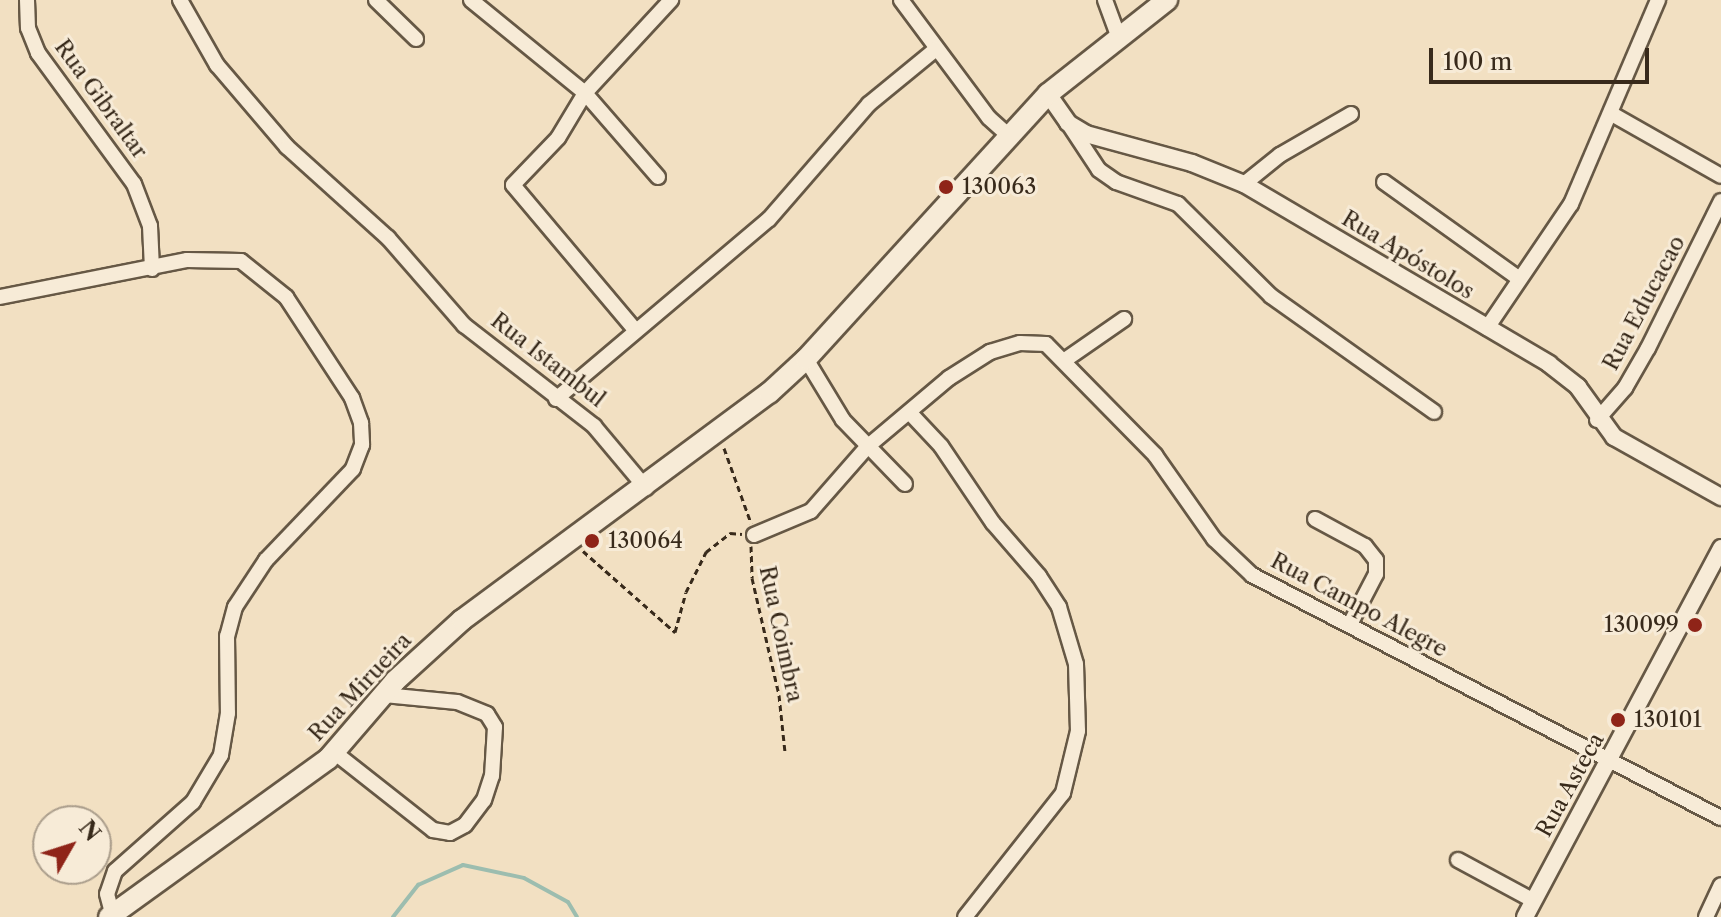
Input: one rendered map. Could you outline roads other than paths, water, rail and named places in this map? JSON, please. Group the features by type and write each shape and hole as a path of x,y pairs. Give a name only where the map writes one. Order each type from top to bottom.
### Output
{"main road":[{"path":"646,488 719,433 806,359 1007,134 1048,94 1167,0"},
{"name":"Rua Mirueira","path":"110,915 334,752 430,646 646,488"}],"street":[{"name":"Rua Gibraltar","path":"27,0 28,28 38,53 134,184 150,226 152,269"},
{"name":"Rua Istambul","path":"180,0 217,65 287,147 388,238 464,325 594,426 646,488"},
{"path":"376,0 416,39"},
{"path":"471,0 489,6 585,93 658,177"},
{"path":"635,330 513,185 558,138 585,93 671,0"},
{"path":"901,0 936,49 1007,134"},
{"path":"1105,0 1119,38"},
{"path":"1487,328 1571,204 1612,114 1658,0"},
{"path":"556,399 769,219 869,104 936,49"},
{"path":"1048,94 1099,170 1116,182 1178,204 1271,296 1434,412"},
{"path":"1244,184 1280,155 1351,114"},
{"path":"1612,114 1721,176"},
{"name":"Rua Apóstolos","path":"1068,123 1086,134 1192,163 1244,184 1487,328 1578,387 1597,420 1630,449 1721,497"},
{"path":"1384,182 1518,278"},
{"name":"Rua Educacao","path":"1597,420 1625,388 1648,348 1721,201"},
{"path":"0,297 216,258 241,261 265,274 286,297 352,398 362,445 353,469 266,560 235,607 227,636 228,713 221,755 193,802 115,871 107,894 110,915"},
{"path":"1065,360 1124,319"},
{"name":"Rua Campo Alegre","path":"910,413 990,352 1020,343 1046,344 1155,455 1214,539 1252,575 1292,600 1351,622 1607,763 1721,818"},
{"path":"806,359 843,420 905,484"},
{"path":"754,535 811,511 867,447 910,413 941,446 993,523 1039,576 1059,607 1076,664 1078,731 1063,793 965,917"},
{"path":"1315,519 1365,546 1376,560 1376,574 1351,622"},
{"name":"Rua Asteca","path":"1525,917 1721,548"},
{"path":"334,752 433,830 450,833 465,825 484,800 492,776 495,727 487,714 457,702 384,695"},
{"path":"1458,860 1534,901"},
{"path":"1706,917 1721,885"}],"waterway":[{"path":"393,917 418,885 463,865 524,878 568,902 577,917"}],"place":[{"name":"130063","path":"946,187"},
{"name":"130064","path":"592,541"},
{"name":"130099","path":"1695,625"},
{"name":"130101","path":"1618,720"}]}
